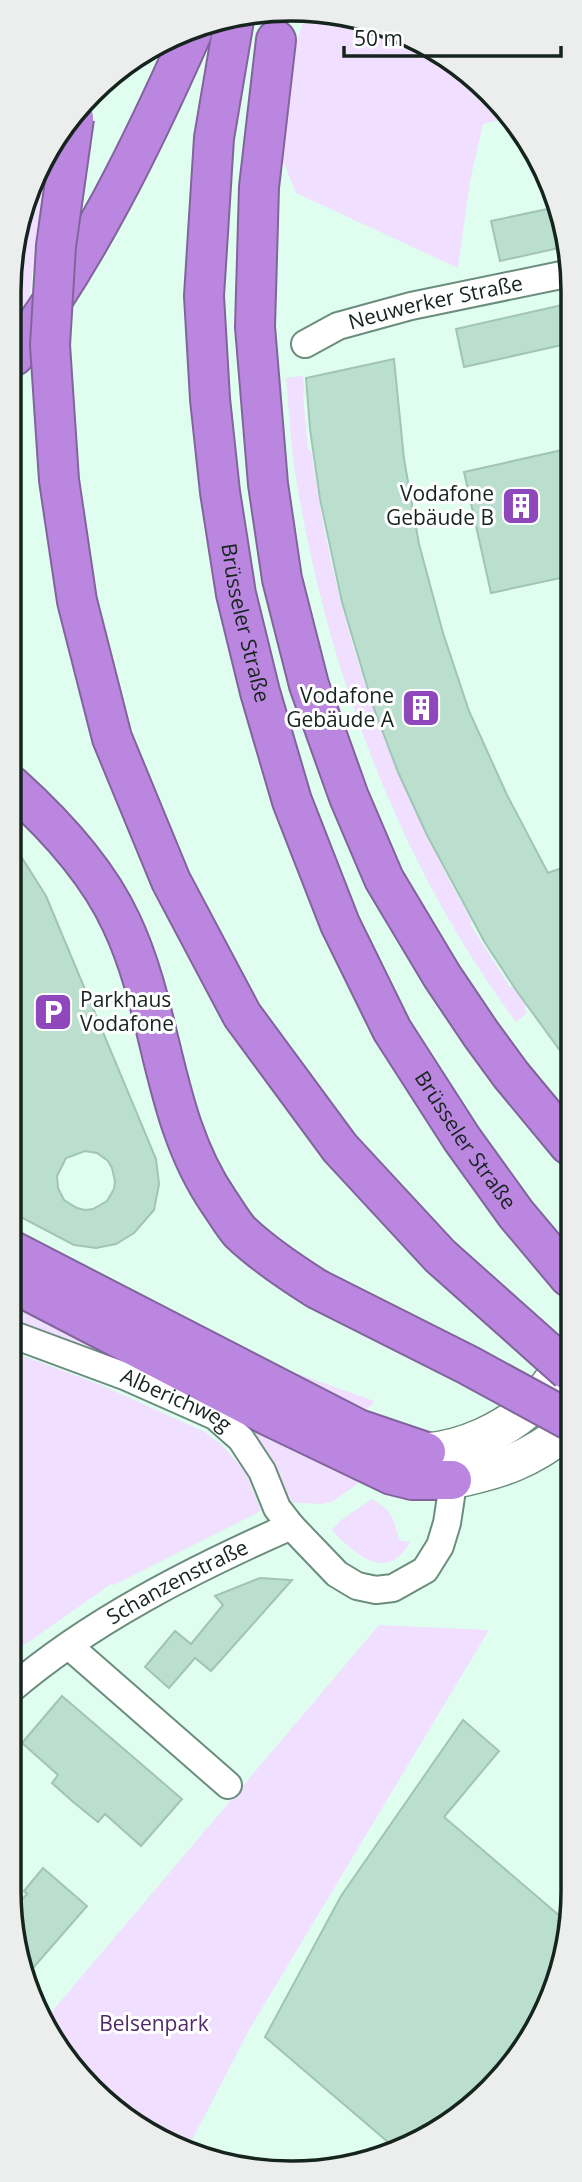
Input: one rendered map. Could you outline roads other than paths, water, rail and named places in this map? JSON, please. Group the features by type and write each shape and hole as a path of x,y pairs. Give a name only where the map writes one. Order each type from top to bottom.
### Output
{"highway":[{"name":"Brüsseler Straße","path":"233,27 214,138 204,296 210,399 220,492 236,594 260,692 292,801 340,924 391,1030 462,1139 516,1214 561,1268"},
{"path":"204,296 240,154 279,27"},
{"path":"279,27 259,187 255,327 268,484 282,579 309,685 349,797 384,878 442,976 481,1034 561,1136"},
{"path":"21,346 96,231 155,116 188,42"},
{"path":"72,135 56,246 50,345 59,480 77,601 112,738 171,881 242,1015 340,1148 431,1247 561,1364"},
{"path":"21,795 90,870 121,922 144,981 175,1108 203,1178 238,1230 278,1264 317,1289 468,1365 561,1416"},
{"path":"21,810 52,827"},
{"path":"21,1255 358,1429 426,1452"},
{"path":"21,1287 267,1415 392,1475 412,1480 452,1480"}],"street":[{"name":"Neuwerker Straße","path":"305,344 338,326 411,306 560,275"},
{"name":"Alberichweg","path":"21,1338 127,1377 215,1416 241,1439 262,1471 277,1508 291,1526 337,1574 356,1586 376,1590 393,1588 425,1570 434,1558 447,1523 457,1460 468,1444"},
{"path":"426,1452 447,1451 468,1444 501,1426 535,1403 561,1367"},
{"path":"426,1452 444,1468 452,1480 497,1471 541,1451 561,1435"},
{"name":"Schanzenstraße","path":"21,1682 69,1646 160,1588 291,1526"},
{"path":"69,1646 228,1785"}],"place":[{"name":"Vodafone Gebäude B","path":"521,506"},
{"name":"Vodafone Gebäude A","path":"421,708"},
{"name":"Parkhaus Vodafone","path":"53,1012"}],"park label":[{"name":"Belsenpark","path":"154,2024"}]}
